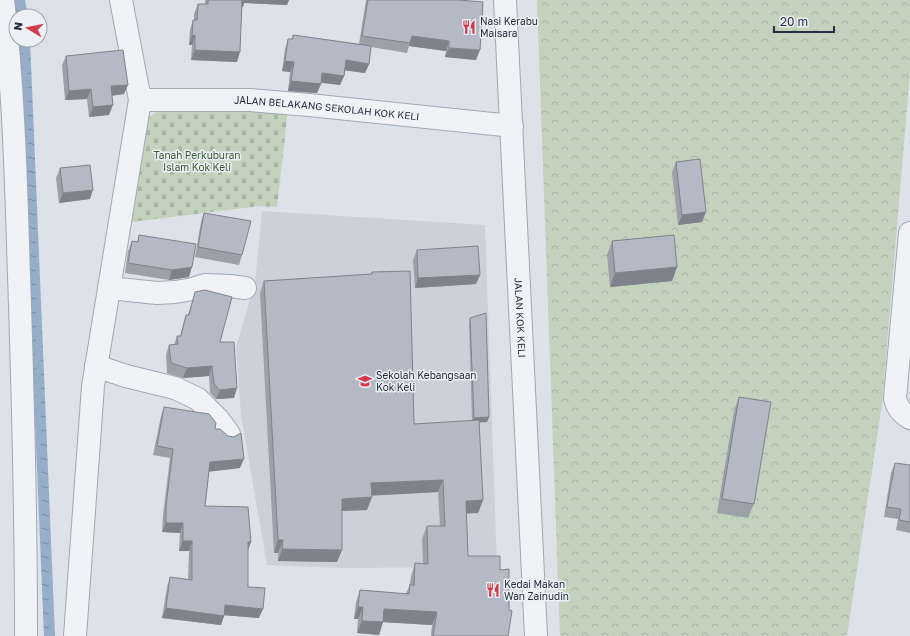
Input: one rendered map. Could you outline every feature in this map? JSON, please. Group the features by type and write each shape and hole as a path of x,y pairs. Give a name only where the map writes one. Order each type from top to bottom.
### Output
{"street":[{"path":"3,0 7,30 15,156 24,419 26,636"},
{"path":"75,636 88,446 96,366 140,100 121,0"},
{"name":"JALAN KOK KELI","path":"505,0 536,636"},
{"name":"JALAN BELAKANG SEKOLAH KOK KELI","path":"140,100 202,99 308,105 512,126"},
{"path":"910,234 895,398 897,406 910,418"},
{"path":"109,288 157,293 175,292 205,285 245,288"},
{"path":"96,366 126,376 175,388 198,399 229,434"}],"shaded area":[{"name":"Sekolah Kebangsaan Kok Keli","path":"262,211 485,225 497,567 342,568 267,565 241,415 236,347 255,283"}],"green space":[{"path":"537,0 910,0 910,72 882,404 847,636 560,636"},
{"name":"Tanah Perkuburan Islam Kok Keli","path":"164,107 288,110 277,207 260,206 132,222 149,117"}],"water":[{"path":"13,0 25,0 26,8 14,8"},
{"path":"19,48 30,48 55,636 44,636"}],"building":[{"path":"208,0 242,0 240,52 195,50 195,35 192,36 193,20 197,20 198,4 208,4"},
{"path":"368,0 459,0 483,2 480,50 449,48 449,41 412,36 410,43 362,36"},
{"path":"293,35 371,46 369,64 346,60 344,76 322,73 321,84 291,81 294,62 285,61 288,39 293,39"},
{"path":"123,50 128,85 111,86 113,105 93,107 91,89 69,91 66,56"},
{"path":"700,159 706,212 682,215 676,162"},
{"path":"90,165 93,190 63,193 60,168"},
{"path":"204,213 251,221 242,255 198,247"},
{"path":"139,235 196,244 192,267 172,270 128,263 132,241 138,242"},
{"path":"674,235 677,267 615,273 612,241"},
{"path":"478,246 480,275 418,278 417,250"},
{"path":"410,271 414,424 479,420 483,500 466,501 468,556 500,556 500,570 509,569 509,610 512,611 508,636 433,636 437,612 384,609 383,622 362,621 363,607 358,607 360,590 409,594 410,584 414,586 415,563 428,564 427,526 445,526 443,480 371,483 372,497 342,499 342,550 282,549 283,540 278,540 264,281 372,274 372,272"},
{"path":"205,290 232,297 220,342 234,342 237,388 220,390 214,384 212,366 187,368 171,363 169,345 178,344 177,336 181,336 186,315 189,315 195,292"},
{"path":"486,313 489,417 474,418 470,318"},
{"path":"739,397 771,402 754,504 722,499"},
{"path":"164,407 209,414 216,423 215,429 220,429 228,436 234,437 241,433 244,459 210,462 205,506 248,507 251,542 248,542 248,587 265,588 263,609 225,605 224,616 166,608 170,577 192,580 192,541 183,541 183,523 166,523 166,506 173,449 157,446"},
{"path":"895,463 910,465 910,522 899,520 901,509 887,507"}],"place":[{"name":"Nasi Kerabu Maisara","path":"469,27"},
{"name":"Sekolah Kebangsaan Kok Keli","path":"365,381"},
{"name":"Kedai Makan Wan Zainudin","path":"493,590"}]}
